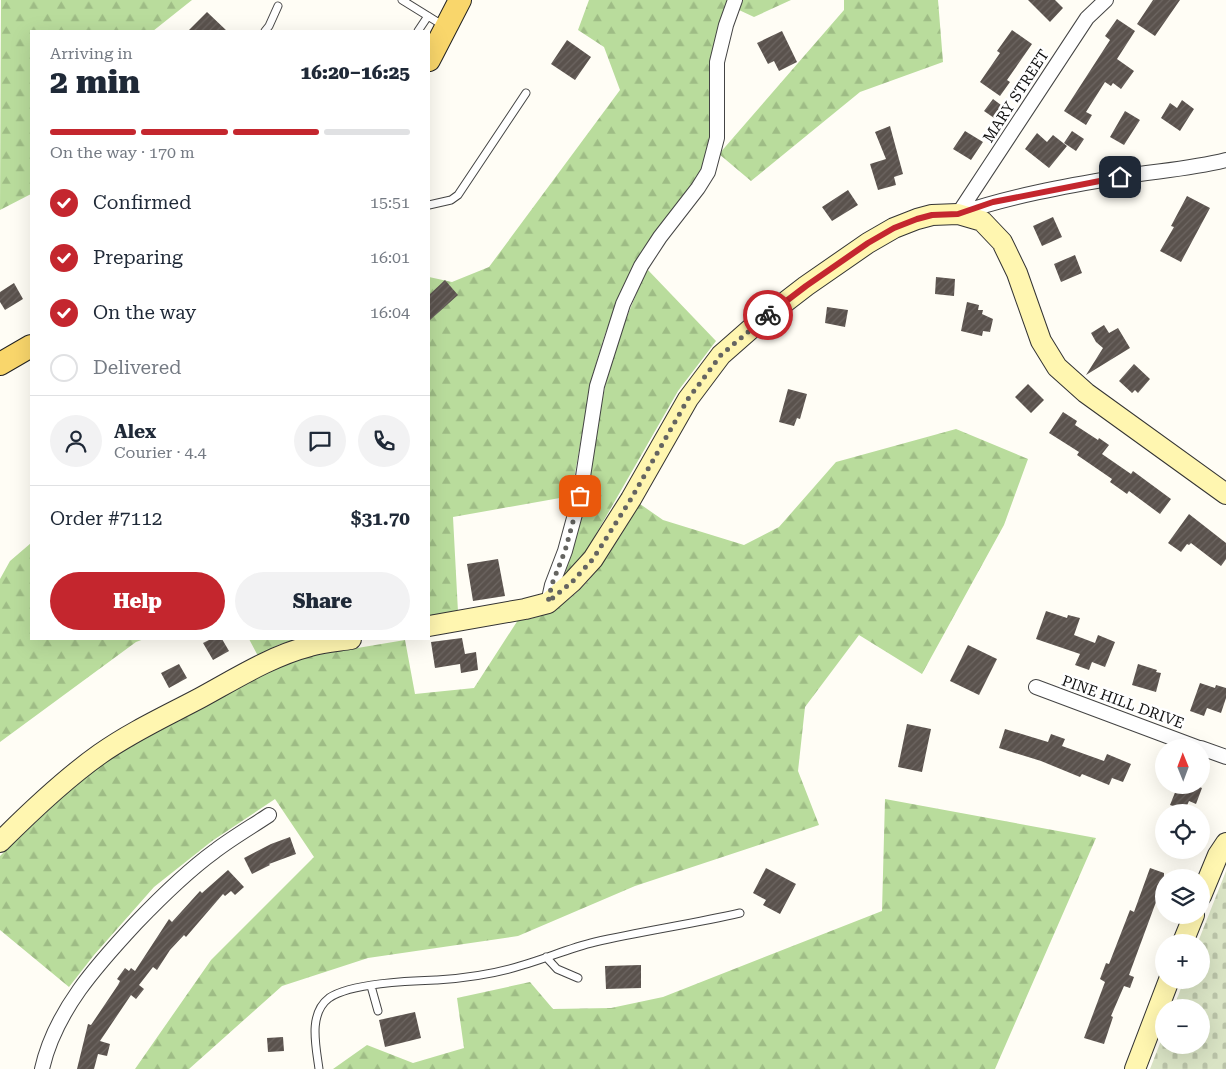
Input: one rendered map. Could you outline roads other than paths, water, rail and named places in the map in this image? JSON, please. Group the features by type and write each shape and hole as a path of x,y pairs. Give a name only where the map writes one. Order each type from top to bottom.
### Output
{"main road":[{"path":"430,55 437,22 460,0"},
{"path":"0,364 30,347"}],"street":[{"path":"548,602 552,584 565,551 580,496 597,386 623,304 641,266 708,172 716,138 717,62 726,25 735,0"},
{"name":"MARY STREET","path":"958,214 1087,18 1106,0"},
{"path":"430,626 525,609 548,602 572,582 593,559 631,499 688,399 721,355 754,326 806,286 868,243 894,228 932,215 958,214 993,202 1120,177 1200,167 1226,160"},
{"path":"958,214 982,221 1002,242 1017,273 1041,341 1058,367 1086,393 1226,494"},
{"path":"0,842 20,821 69,779 100,754 133,734 261,665 311,646 345,640"},
{"name":"PINE HILL DRIVE","path":"1036,687 1176,739"},
{"name":"PINE HILL DRIVE","path":"1210,751 1226,757"},
{"path":"42,1069 47,1048 63,1015 100,962 162,896 214,852 269,815"},
{"path":"1210,874 1218,855 1226,843"},
{"path":"1135,1069 1166,989"}],"lane":[{"path":"402,0 437,22"},
{"path":"266,30 278,6"},
{"path":"420,30 437,22"},
{"path":"430,206 451,200 458,195 526,93"},
{"path":"319,1069 315,1020 319,1008 340,992 396,982 474,976 522,965 595,942 689,925 740,913"},
{"path":"546,957 556,969 578,978"},
{"path":"371,986 378,1012"}]}
